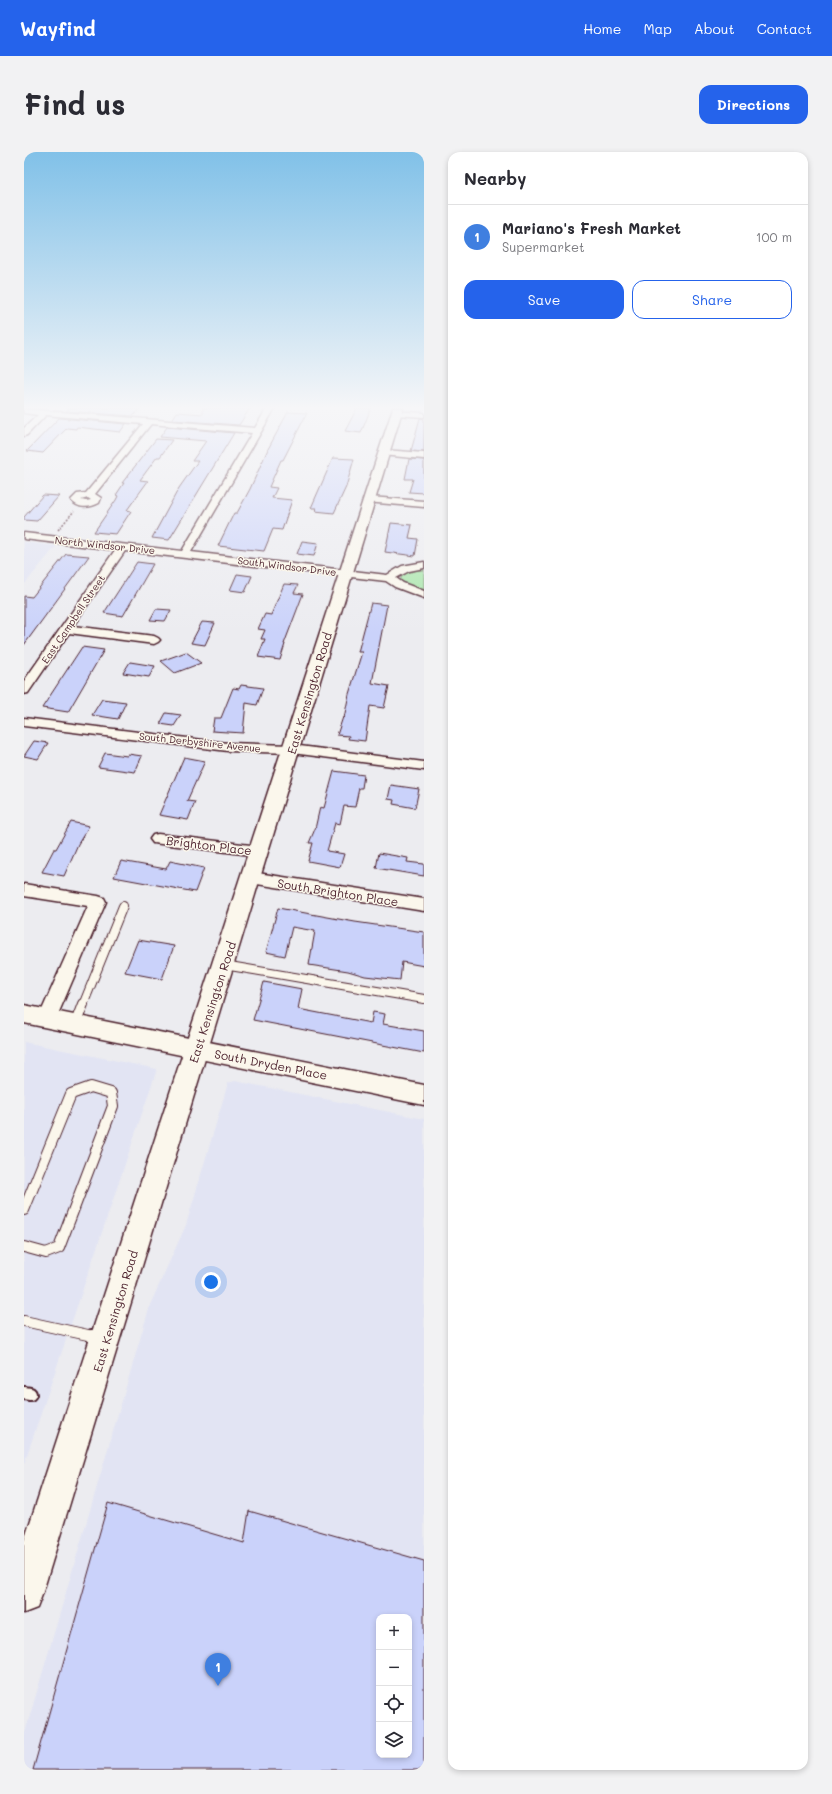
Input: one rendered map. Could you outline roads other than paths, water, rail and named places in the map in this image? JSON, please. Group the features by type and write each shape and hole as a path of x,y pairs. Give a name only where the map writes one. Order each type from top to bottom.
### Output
{"main road":[{"name":"East Kensington Road","path":"24,1595 224,965 374,484"}],"street":[{"path":"90,495 99,484"},
{"path":"185,554 227,484"},
{"path":"369,500 424,504"},
{"name":"North Windsor Drive","path":"24,536 185,554"},
{"name":"East Campbell Street","path":"24,690 122,547"},
{"name":"South Windsor Drive","path":"185,554 389,578 399,585 424,595"},
{"path":"389,578 398,571 412,566 424,565"},
{"path":"66,629 154,640"},
{"name":"South Derbyshire Avenue","path":"24,722 228,747 292,748 424,766"},
{"name":"Brighton Place","path":"158,839 259,851"},
{"name":"South Brighton Place","path":"251,878 424,905"},
{"path":"24,890 98,902 47,1019"},
{"name":"South Dryden Place","path":"24,1014 424,1095"}],"lane":[{"path":"75,1025 123,906"},
{"path":"224,965 424,999"},
{"path":"24,1210 71,1094 91,1087 111,1093 113,1106 59,1248 46,1253 24,1247"},
{"path":"24,1321 106,1339"}],"place":[{"name":"Mariano's Fresh Market","path":"218,1686"}]}
